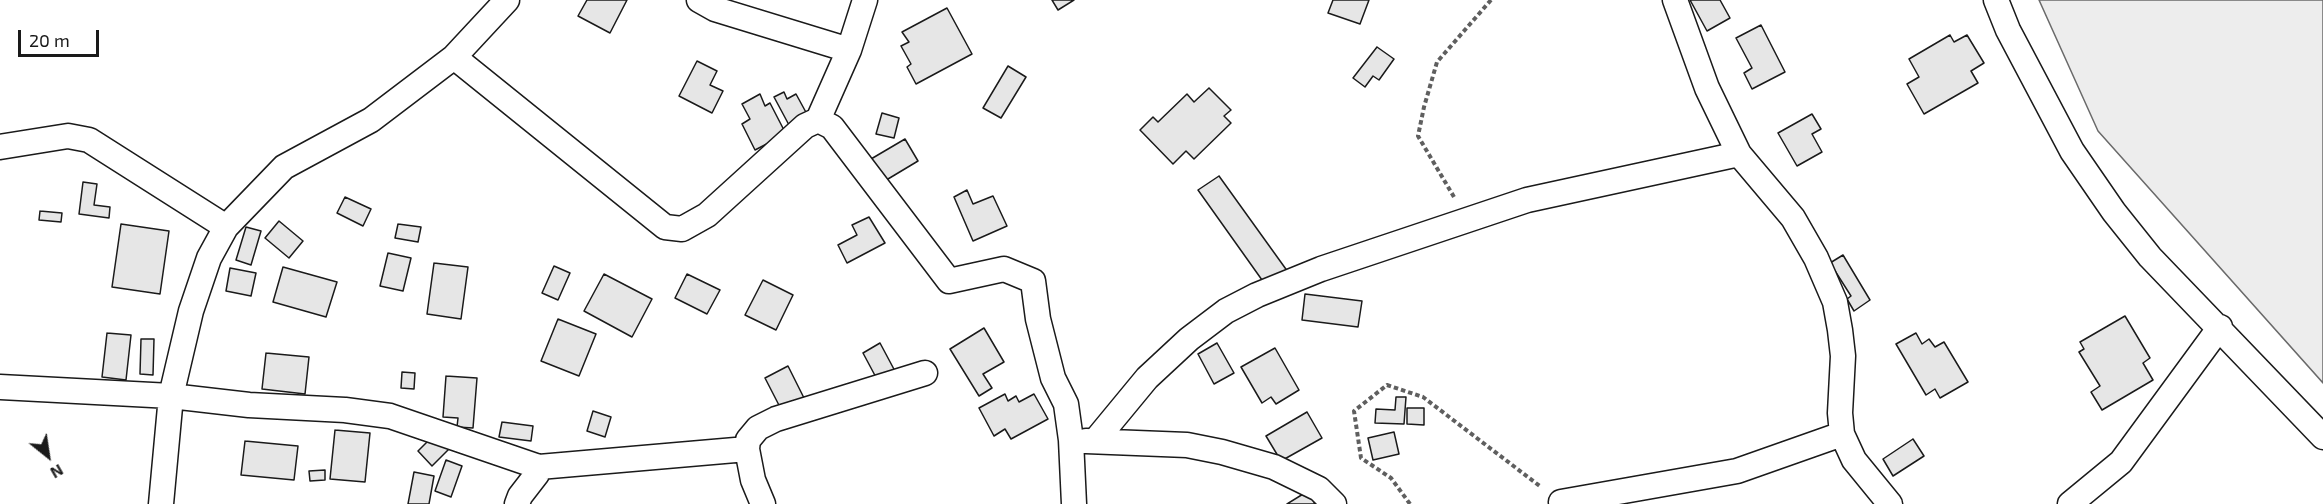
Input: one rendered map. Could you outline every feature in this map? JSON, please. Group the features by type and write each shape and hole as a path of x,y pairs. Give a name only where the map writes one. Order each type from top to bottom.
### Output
{"street":[{"path":"161,504 171,396 191,311 209,258 226,227 284,167 370,120 454,57 507,0"},
{"path":"454,57 665,227 682,229 707,215 805,126 818,120 849,50 865,0"},
{"path":"1675,0 1707,88 1739,154 1793,218 1816,258 1834,302 1840,330 1843,356 1840,413 1842,434 1854,459 1890,504"},
{"path":"1996,0 2008,30 2072,152 2114,212 2150,257 2220,327 2323,437"},
{"path":"711,3 849,50"},
{"path":"818,120 832,127 949,281 1004,269 1033,281 1038,319 1053,378 1066,404 1071,440 1074,504"},
{"path":"0,147 68,136 88,140 226,227"},
{"path":"1095,441 1147,378 1189,339 1226,311 1321,269 1527,200 1739,154"},
{"path":"2070,504 2121,462 2220,327"},
{"path":"763,504 753,480 747,449 748,440 758,428 776,418 925,373"},
{"path":"0,387 171,396 249,405 345,410 390,417 538,467 747,449"},
{"path":"1561,502 1737,471 1842,434"},
{"path":"1071,440 1187,445 1222,452 1274,467 1319,489 1334,504"},
{"path":"517,504 520,496 537,474 538,467"}],"path":[{"path":"1468,220 1418,136 1437,62 1491,0"},
{"path":"1410,504 1390,478 1361,458 1354,411 1387,385 1423,397 1561,502"}],"shaded area":[{"path":"2039,0 2323,0 2323,383 2098,131"}],"building":[{"path":"587,0 627,0 610,33 578,16"},
{"path":"1052,0 1074,0 1058,10"},
{"path":"1333,0 1369,0 1360,24 1328,13"},
{"path":"1690,0 1720,0 1730,18 1707,31"},
{"path":"947,8 972,54 916,84 907,67 911,64 901,46 909,42 902,32"},
{"path":"1761,25 1785,72 1752,89 1744,73 1752,68 1736,38"},
{"path":"1950,35 1954,42 1967,35 1984,63 1971,71 1978,83 1924,114 1907,84 1919,77 1909,59"},
{"path":"1377,47 1394,59 1379,80 1373,76 1365,87 1353,78"},
{"path":"697,61 717,71 710,85 723,91 712,113 679,96"},
{"path":"1008,66 1026,77 1001,118 983,108"},
{"path":"1209,88 1231,110 1224,116 1231,123 1194,159 1186,151 1173,164 1140,130 1153,117 1158,122 1187,94 1194,102"},
{"path":"784,92 787,99 796,94 808,116 789,125 774,97"},
{"path":"760,94 765,106 770,103 786,134 755,150 742,124 750,119 742,104"},
{"path":"882,113 899,118 894,138 876,134"},
{"path":"1812,114 1821,129 1812,134 1822,152 1797,166 1778,133"},
{"path":"905,139 918,161 878,185 871,159"},
{"path":"1219,176 1288,272 1267,287 1198,190"},
{"path":"83,182 97,184 94,205 110,207 109,218 79,214"},
{"path":"967,190 973,204 993,196 1007,226 973,241 954,197"},
{"path":"345,197 371,209 363,226 337,213"},
{"path":"40,211 62,213 61,222 39,220"},
{"path":"869,217 885,243 847,263 838,245 857,235 852,225"},
{"path":"279,221 303,241 289,258 265,238"},
{"path":"121,224 169,231 160,294 112,287"},
{"path":"398,224 421,227 418,242 395,238"},
{"path":"246,227 261,231 251,265 236,260"},
{"path":"388,253 411,258 403,291 380,286"},
{"path":"1843,255 1870,300 1854,311 1847,299 1851,296 1830,263"},
{"path":"434,263 468,267 461,319 427,314"},
{"path":"554,266 570,273 558,300 542,293"},
{"path":"283,267 337,282 326,317 273,302"},
{"path":"230,268 256,273 251,296 226,291"},
{"path":"604,274 652,299 632,337 584,311"},
{"path":"687,274 720,290 707,314 675,298"},
{"path":"763,280 793,295 776,330 745,315"},
{"path":"1305,294 1362,301 1358,327 1302,320"},
{"path":"2125,316 2150,358 2143,363 2153,380 2102,410 2091,392 2100,386 2079,352 2084,349 2080,342"},
{"path":"558,319 596,334 579,376 541,361"},
{"path":"984,328 1004,362 983,374 992,388 979,396 950,349"},
{"path":"107,333 131,335 126,380 102,377"},
{"path":"1916,333 1922,344 1929,339 1935,347 1944,342 1968,382 1940,398 1935,389 1926,395 1896,344"},
{"path":"141,339 154,339 153,375 140,374"},
{"path":"880,343 896,373 879,383 863,353"},
{"path":"1217,343 1234,373 1214,384 1198,354"},
{"path":"1275,348 1299,390 1276,404 1271,397 1262,403 1241,367"},
{"path":"266,353 309,357 305,394 262,389"},
{"path":"788,366 806,402 783,413 765,378"},
{"path":"402,372 415,373 414,389 401,388"},
{"path":"446,376 477,378 473,428 457,427 458,418 443,417"},
{"path":"1005,394 1008,401 1016,396 1019,402 1034,394 1048,419 1011,439 1005,429 994,436 979,408"},
{"path":"1396,397 1406,397 1404,424 1375,423 1376,409 1395,410"},
{"path":"1407,408 1424,408 1424,425 1407,424"},
{"path":"593,411 611,417 605,437 587,431"},
{"path":"1307,412 1322,438 1281,461 1266,436"},
{"path":"502,422 533,426 531,441 499,437"},
{"path":"335,430 370,433 365,482 330,479"},
{"path":"1394,432 1399,454 1373,460 1368,438"},
{"path":"435,434 449,449 432,466 418,451"},
{"path":"1913,439 1924,456 1893,476 1883,459"},
{"path":"245,441 298,446 294,480 241,475"},
{"path":"446,460 462,466 451,497 435,491"},
{"path":"325,470 325,480 310,481 309,471"},
{"path":"414,472 434,476 429,504 408,504"},
{"path":"1308,491 1315,504 1287,504"}]}
